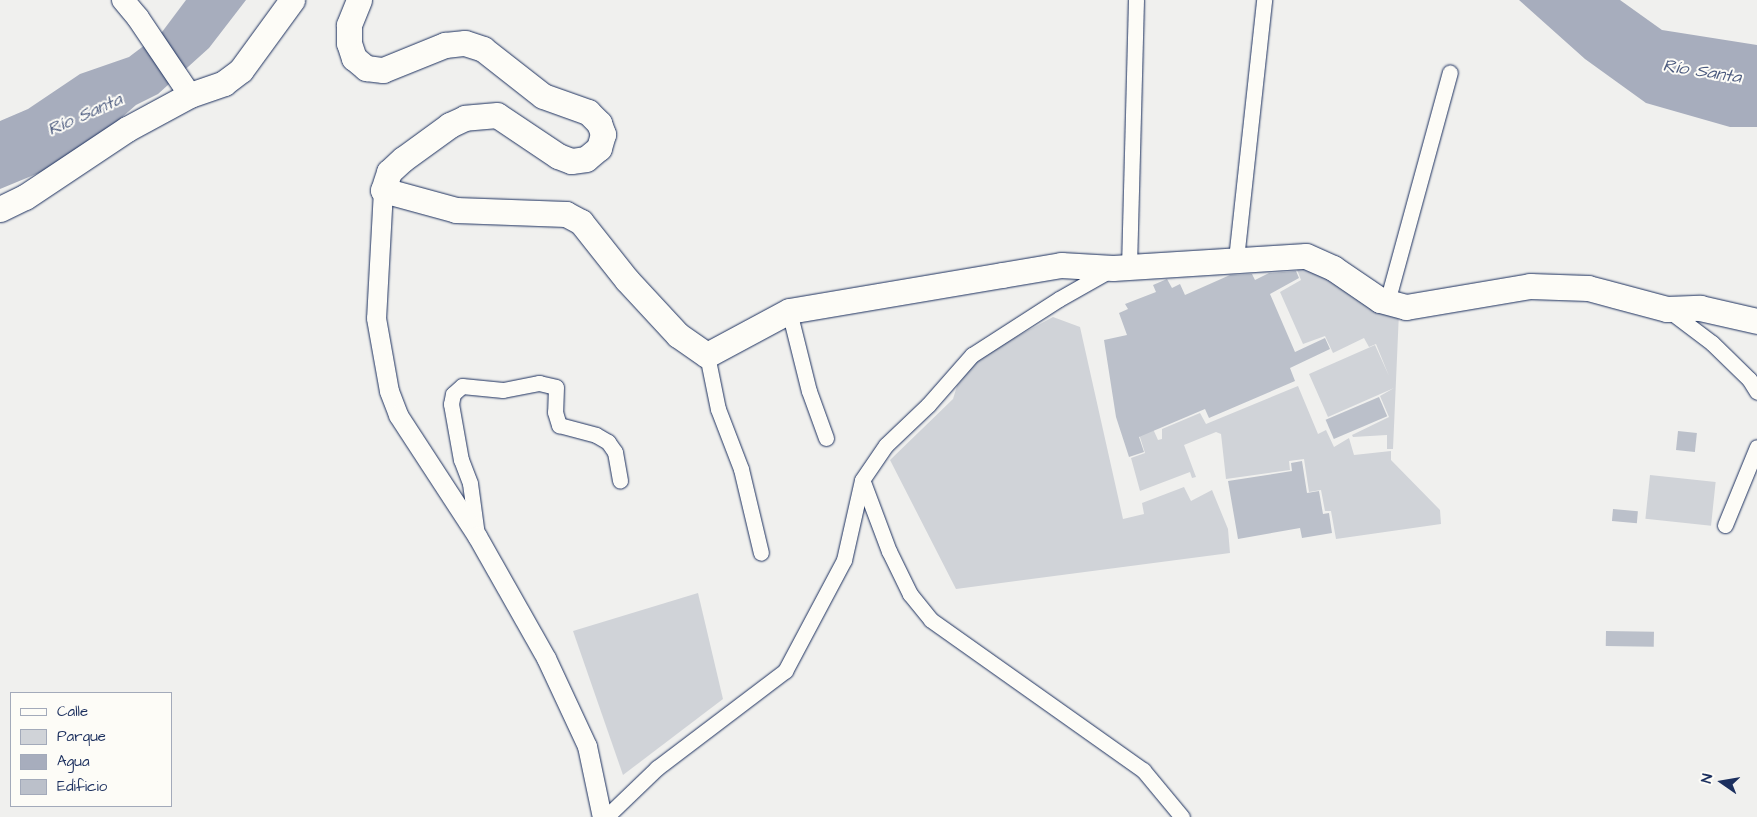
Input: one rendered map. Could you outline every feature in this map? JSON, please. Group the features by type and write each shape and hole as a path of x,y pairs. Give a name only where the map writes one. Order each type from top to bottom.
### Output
{"main road":[{"path":"123,0 138,18 186,88"},
{"path":"0,210 25,197 186,88 224,83 241,70 292,0"},
{"path":"360,0 350,25 349,43 354,58 366,68 383,70 445,45 465,43 482,48 543,96 588,112 600,123 603,134 599,148 586,159 572,161 558,156 497,115 465,118 450,125 403,159 389,172 383,190 456,210 566,214 581,222 627,280 678,335 707,355 789,311 1061,266 1121,268 1236,259 1306,256 1333,268 1387,302 1406,306 1530,286 1588,288 1667,309 1700,308 1757,321"}],"street":[{"path":"606,817 658,768 785,671 844,560 862,480 886,445 928,405 972,355 1059,298 1121,268 1136,0"},
{"path":"1236,259 1264,0"},
{"path":"1387,302 1450,72"},
{"path":"383,190 376,302 389,391 398,415 477,536 546,658 587,746 602,817"},
{"path":"1667,309 1712,343 1749,379 1757,392"},
{"path":"789,311 807,384 826,438"},
{"path":"707,355 718,409 741,470 761,553"},
{"path":"477,536 470,483 461,460 451,404 453,394 462,386 502,390 539,383 556,387 559,425 596,435 608,442 615,452 620,481"},
{"path":"1725,525 1757,448"},
{"path":"862,480 889,550 922,610 947,632 1008,671 1143,770 1182,817"}],"green space":[{"path":"1294,262 1399,312 1393,449 1387,449 1387,435 1353,437 1352,435 1389,417 1380,396 1394,388 1328,417 1309,374 1375,345 1389,376 1376,344 1369,347 1364,338 1333,353 1325,336 1303,344 1280,292 1301,280"},
{"path":"1053,317 1080,327 1123,519 1144,514 1142,503 1184,487 1191,501 1212,490 1228,529 1230,553 956,589 890,460 953,399 957,386 979,357"},
{"path":"1298,386 1318,434 1326,430 1334,447 1349,438 1354,455 1391,451 1391,460 1440,510 1441,524 1336,539 1331,511 1325,511 1321,490 1309,492 1304,459 1289,461 1290,470 1226,479 1221,434 1216,432 1184,445 1196,477 1192,478 1190,472 1140,491 1131,458 1145,453 1132,412 1144,409 1158,440 1162,439 1162,429 1200,413 1206,424"},
{"path":"1650,475 1716,482 1711,526 1645,519"},
{"path":"698,593 723,699 623,775 573,631"}],"water":[{"name":"Río Santa","path":"186,0 246,0 209,48 158,94 136,105 75,158 0,189 0,121 28,109 80,74 129,57 162,32"},
{"name":"Río Santa","path":"1519,0 1620,0 1662,30 1757,45 1757,127 1730,127 1646,103 1585,59"}],"building":[{"path":"1296,271 1299,278 1270,294 1295,352 1325,338 1330,349 1290,368 1295,381 1209,418 1205,409 1139,437 1144,452 1129,457 1116,417 1104,340 1127,335 1119,313 1128,309 1125,304 1156,292 1153,285 1167,279 1172,288 1180,284 1185,295 1230,275 1252,274 1255,280 1269,273"},
{"path":"1379,397 1387,416 1334,439 1326,420"},
{"path":"1678,431 1697,433 1695,452 1676,450"},
{"path":"1302,461 1307,493 1319,491 1323,514 1329,513 1332,533 1302,538 1300,528 1238,539 1228,481 1292,471 1291,463"},
{"path":"1613,509 1638,511 1637,523 1612,521"},
{"path":"1606,631 1654,632 1654,647 1606,646"}]}
